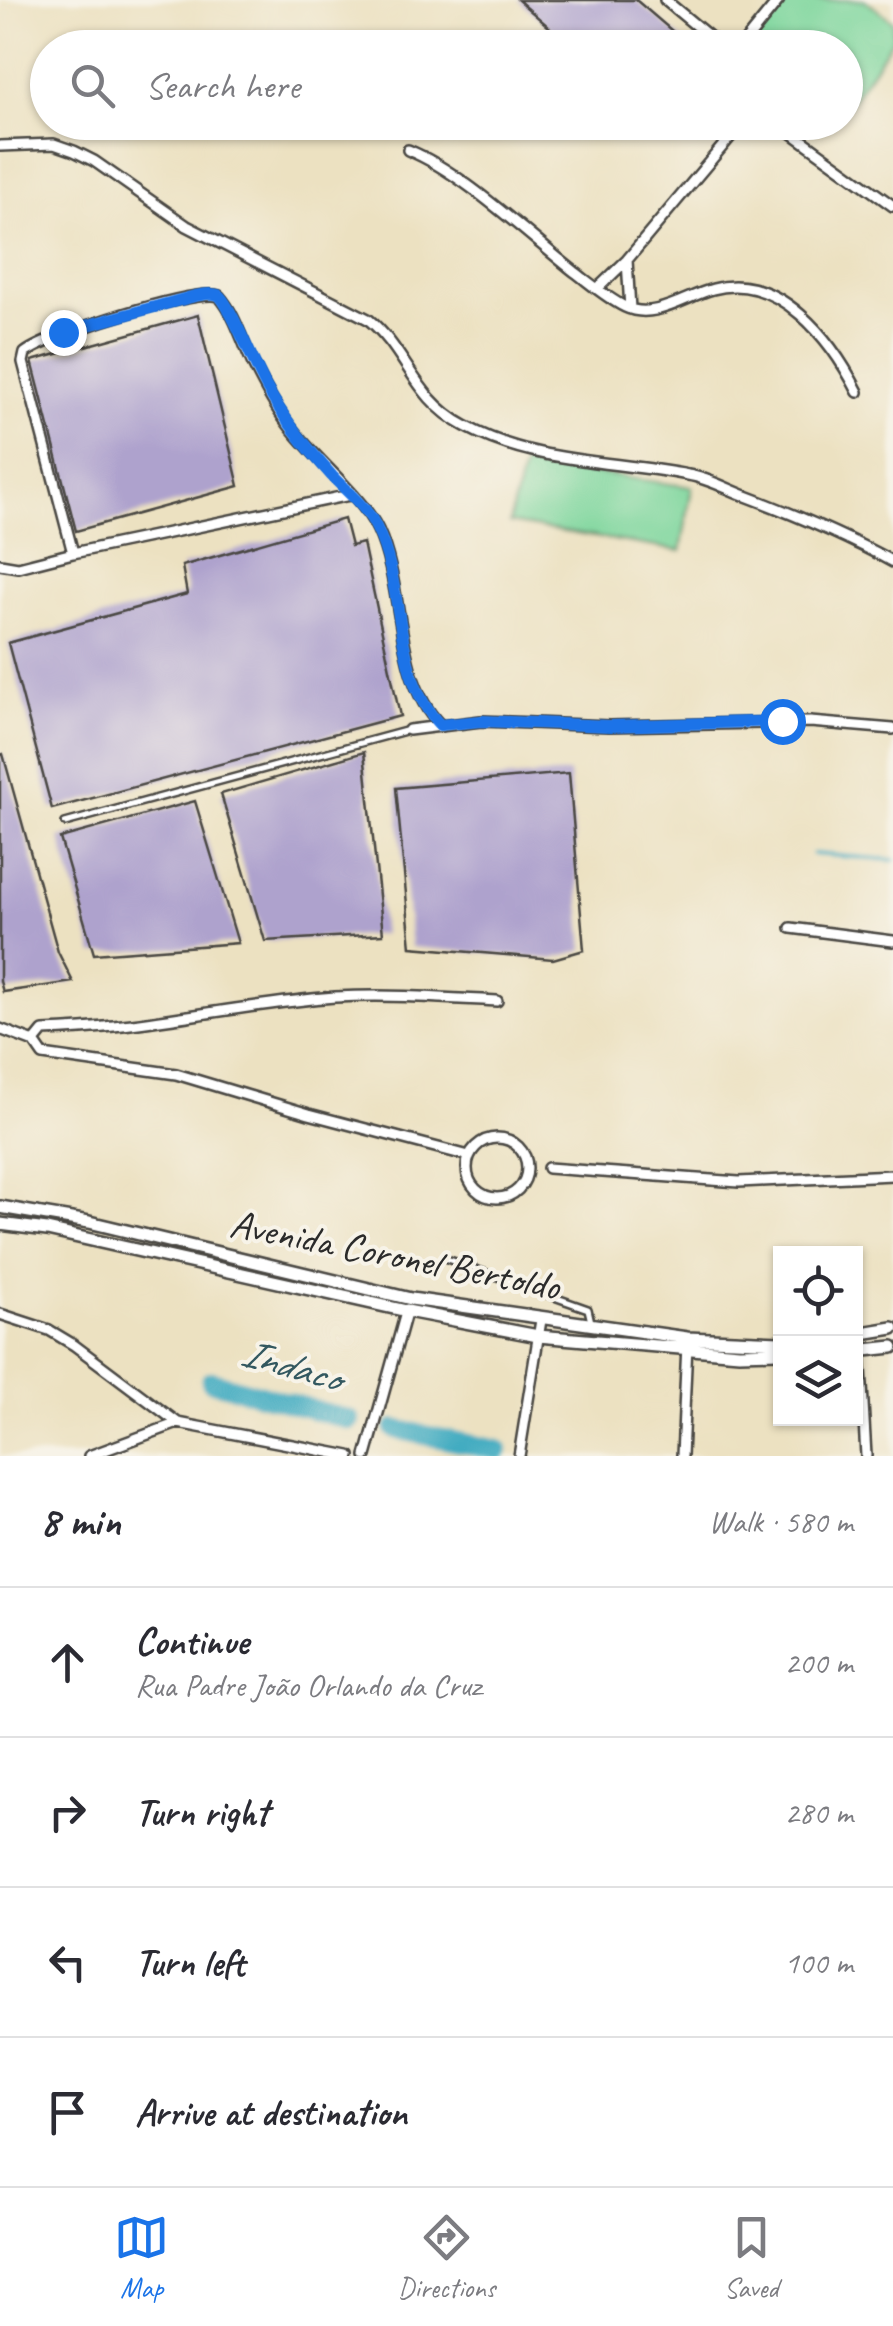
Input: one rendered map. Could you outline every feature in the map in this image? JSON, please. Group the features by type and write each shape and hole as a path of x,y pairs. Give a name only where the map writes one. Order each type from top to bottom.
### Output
{"street":[{"path":"665,0 701,30"},
{"path":"754,30 778,0"},
{"path":"598,288 627,260 729,140"},
{"path":"802,140 893,206"},
{"path":"0,146 54,144 74,151 187,226 368,319 385,336 414,382 432,402 466,427 540,456 692,475 820,526 893,562"},
{"path":"408,150 441,167 630,309 664,308 726,286 760,290 776,298 808,322 835,352 858,392"},
{"path":"627,260 630,309"},
{"path":"73,554 23,362 25,353 63,332 212,294 224,300 254,366 287,423 376,526 415,680 428,712 440,725"},
{"path":"0,564 18,567 350,495"},
{"path":"409,730 481,721 610,726 782,721 893,729"},
{"path":"791,928 893,941"},
{"path":"34,1042 43,1031 214,1015 332,998 399,996 497,1001"},
{"path":"0,1029 34,1042 43,1055 176,1074 469,1156"},
{"path":"488,1139 508,1140 523,1152 527,1162 524,1182 518,1190 501,1198 482,1194 469,1180 469,1156 488,1139"},
{"path":"548,1168 738,1182 893,1174"},
{"name":"Avenida Coronel Bertoldo","path":"0,1207 90,1222 538,1336 687,1344 773,1342"},
{"name":"Avenida Coronel Bertoldo","path":"0,1224 48,1230 255,1278 409,1305 592,1325 739,1354 773,1352"},
{"path":"255,1278 258,1264"},
{"path":"366,1456 409,1305"},
{"path":"0,1314 38,1325 74,1345 178,1423 350,1456"},
{"path":"519,1456 541,1320"},
{"path":"863,1332 893,1328"},
{"path":"682,1456 687,1344"},
{"path":"863,1350 893,1347"},
{"path":"863,1421 866,1456"},
{"path":"89,1456 178,1423"}],"lane":[{"path":"66,824 409,730"},
{"path":"447,1259 588,1309 592,1325"}],"green space":[{"path":"788,0 865,0 893,21 893,39 863,84 863,30 763,30"},
{"path":"524,463 692,487 681,551 509,523"}],"building":[{"path":"518,0 636,0 671,30 552,30"},
{"path":"198,315 239,486 76,531 32,361"},
{"path":"344,519 351,546 363,543 400,716 52,809 8,643 187,594 182,566"},
{"path":"364,752 383,934 265,941 221,794"},
{"path":"3,754 58,952 73,982 3,992"},
{"path":"569,773 584,950 553,959 411,947 396,788"},
{"path":"195,801 238,943 94,954 60,838"}],"waterway":[{"path":"813,854 893,860"},
{"name":"Indaco","path":"211,1381 350,1420"},
{"name":"Indaco","path":"395,1429 498,1450"}],"route":[{"path":"63,332 195,296 212,294 224,300 254,366 287,423 376,526 389,559 407,654 428,712 440,725 481,721 610,726 782,721"}]}
